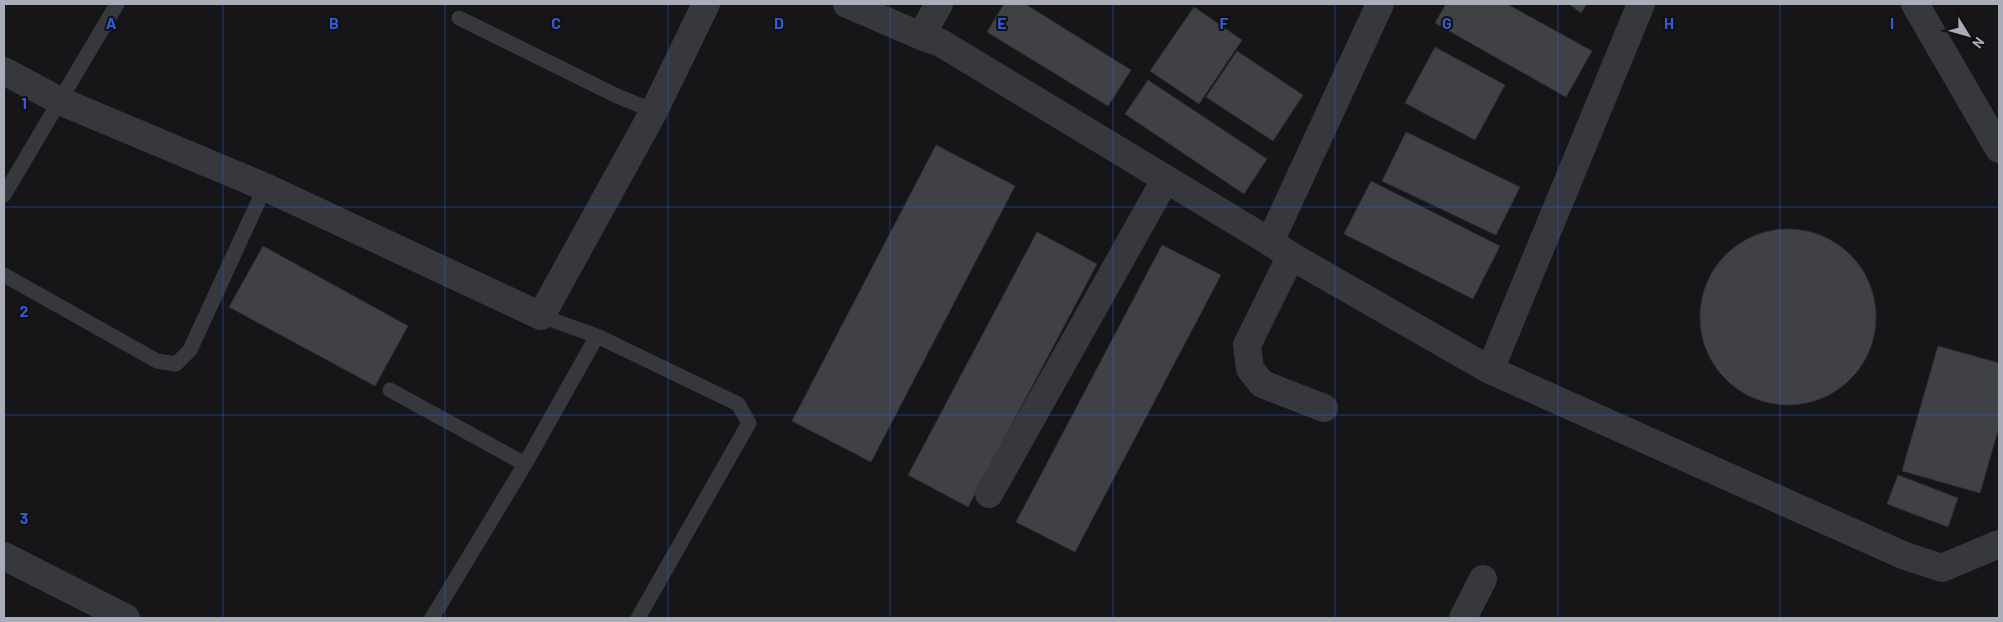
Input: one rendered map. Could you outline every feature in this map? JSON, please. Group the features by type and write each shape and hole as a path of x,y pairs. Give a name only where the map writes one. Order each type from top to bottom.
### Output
{"street":[{"path":"4,72 60,101 265,188 541,316 654,111 706,4"},
{"path":"847,4 941,43 1280,249 1490,370 1905,556 1942,568 1999,544"},
{"path":"921,36 939,4"},
{"path":"1324,408 1262,384 1250,369 1247,345 1280,249 1380,4"},
{"path":"1490,370 1641,4"},
{"path":"1915,4 1999,149"},
{"path":"989,494 1165,180"},
{"path":"4,556 126,618"},
{"path":"1463,618 1483,579"}],"lane":[{"path":"4,195 117,4"},
{"path":"459,18 618,96 654,111"},
{"path":"4,275 157,361 176,364 190,350 265,188"},
{"path":"541,316 597,336 738,404 748,423 638,618"},
{"path":"432,618 525,464 597,336"},
{"path":"390,390 525,464"}],"building":[{"path":"1004,4 1025,4 1131,70 1108,106 987,32"},
{"path":"1446,4 1507,4 1592,51 1566,97 1435,23"},
{"path":"1569,4 1587,4 1581,13"},
{"path":"1194,7 1242,40 1199,104 1150,71"},
{"path":"1435,47 1505,85 1475,140 1405,103"},
{"path":"1237,51 1303,95 1273,141 1206,97"},
{"path":"1148,80 1267,159 1244,194 1125,114"},
{"path":"1406,132 1520,187 1496,235 1382,181"},
{"path":"936,145 1015,186 871,462 792,421"},
{"path":"1371,181 1500,246 1473,299 1344,234"},
{"path":"1797,229 1822,235 1830,239 1856,261 1870,283 1875,300 1875,334 1870,351 1856,373 1844,385 1822,399 1805,404 1779,405 1754,399 1746,395 1720,373 1706,351 1701,334 1700,308 1706,283 1710,275 1732,249 1754,235 1771,230"},
{"path":"1037,232 1097,264 968,507 908,475"},
{"path":"1162,245 1221,275 1075,552 1016,522"},
{"path":"263,246 408,326 375,386 229,307"},
{"path":"1938,346 1999,363 1999,427 1980,493 1902,471"},
{"path":"1898,475 1958,498 1948,527 1887,504"}]}
